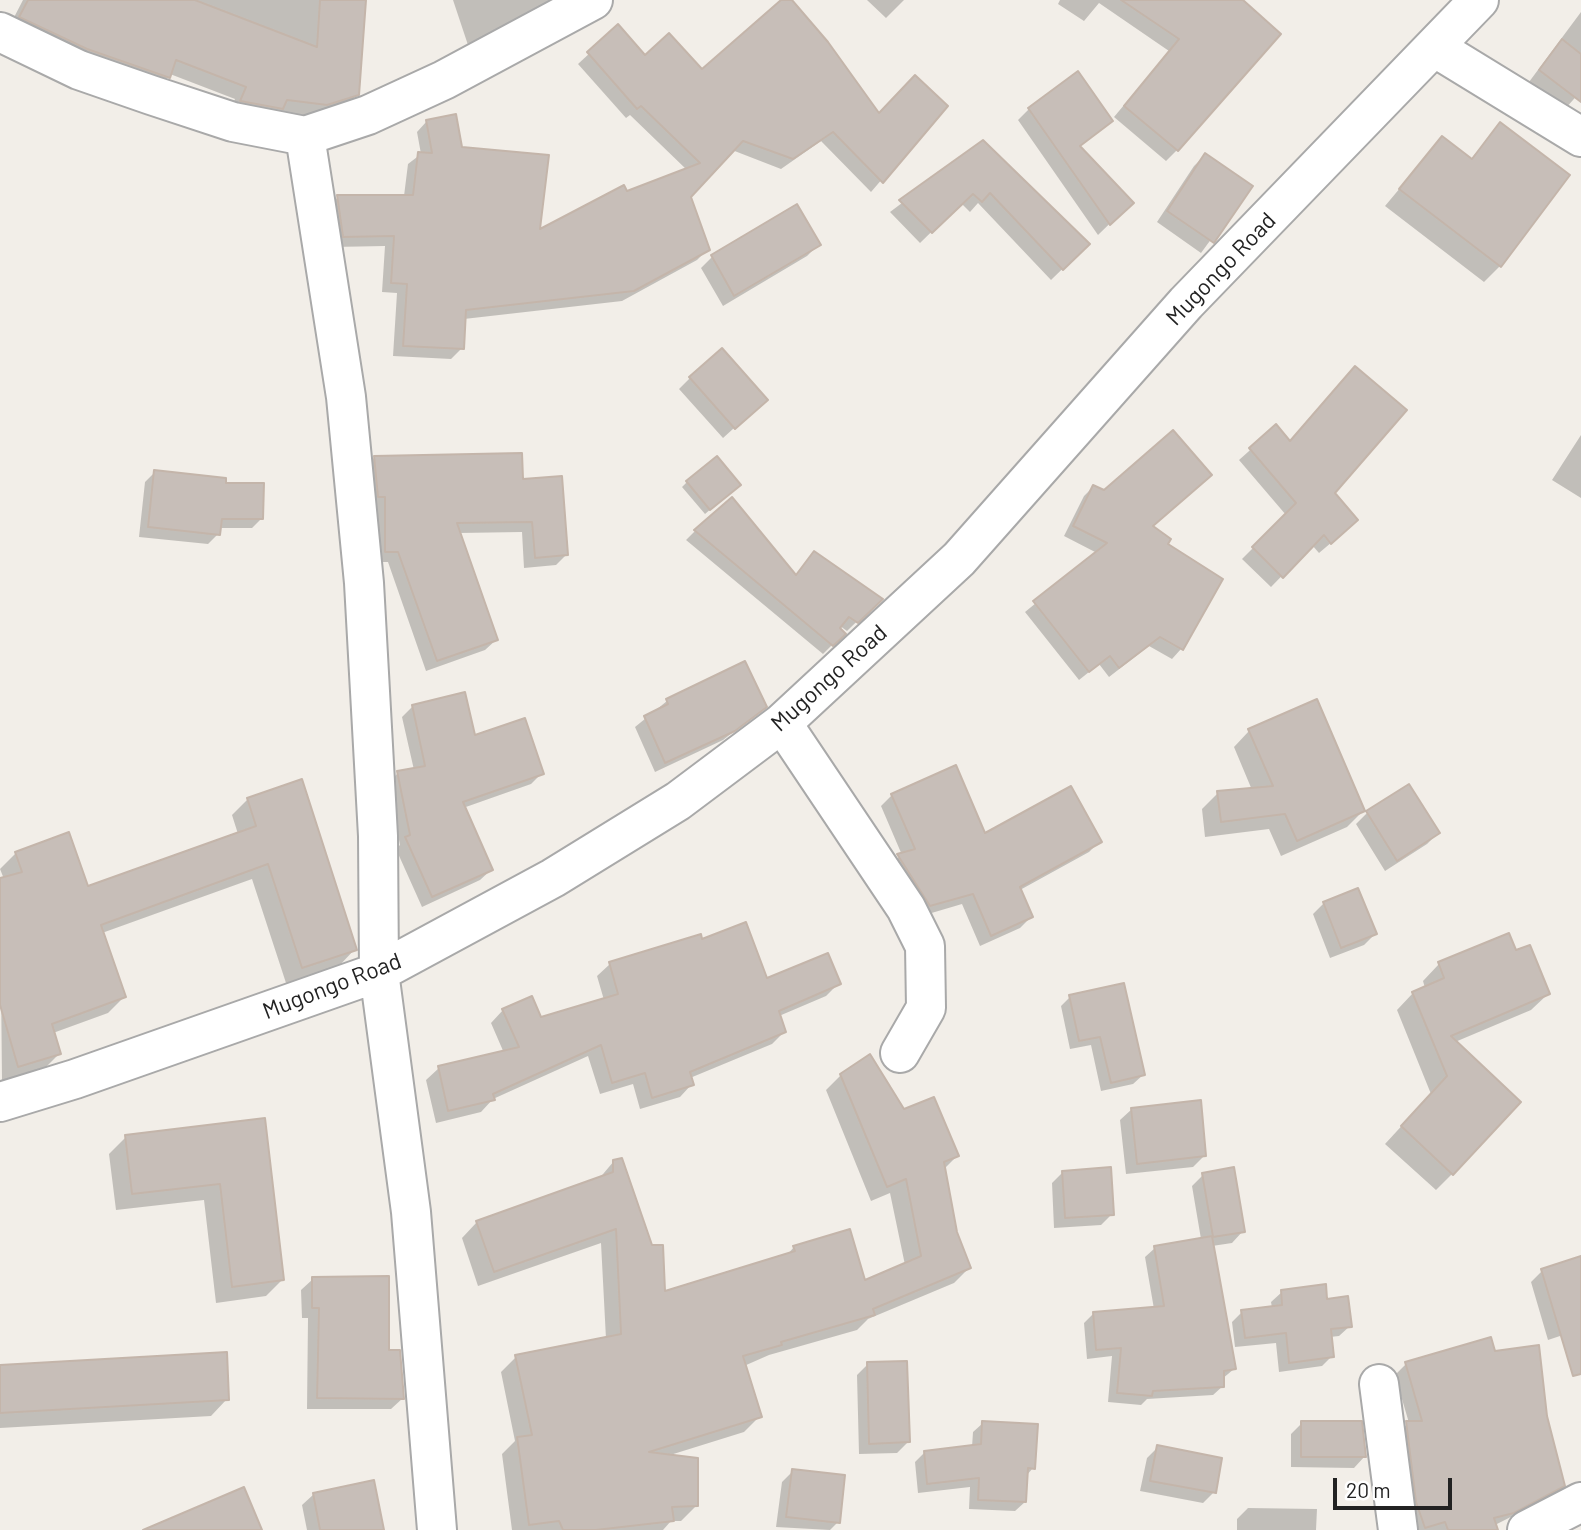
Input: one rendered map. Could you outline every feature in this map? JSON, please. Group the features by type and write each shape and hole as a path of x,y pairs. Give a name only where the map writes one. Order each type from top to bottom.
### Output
{"street":[{"path":"0,32 79,69 150,95 233,122 305,136 368,115 444,80 593,0"},
{"name":"Mugongo Road","path":"0,1102 87,1075 379,972 553,878 678,801 782,723 959,559 1177,313 1479,0"},
{"path":"1434,47 1581,137"},
{"path":"305,136 346,397 364,583 378,836 379,972 411,1212 437,1530"},
{"path":"782,723 906,908 925,946 926,1008 900,1053"},
{"path":"1379,1384 1398,1530"},
{"path":"1527,1530 1581,1502"}],"building":[{"path":"28,0 195,0 317,47 320,0 366,0 359,95 327,105 287,100 283,109 240,101 246,87 176,60 170,78 87,49 19,17"},
{"path":"781,0 792,0 828,42 879,113 915,75 948,106 883,183 833,132 793,159 743,141 691,197 710,250 634,291 466,310 464,349 403,346 407,284 391,283 394,236 343,237 337,195 413,195 418,152 432,153 426,120 456,114 462,147 549,155 540,229 624,185 627,191 700,163 641,106 637,109 587,52 618,24 645,55 669,33 702,69"},
{"path":"1121,0 1243,0 1281,34 1178,151 1124,106 1179,39"},
{"path":"1562,39 1581,54 1581,102 1539,70"},
{"path":"1078,71 1113,121 1080,146 1134,203 1110,225 1028,108"},
{"path":"1500,122 1570,175 1501,267 1399,189 1442,136 1472,159"},
{"path":"983,140 1090,244 1063,270 990,193 982,202 973,194 932,233 899,200"},
{"path":"1205,153 1253,186 1214,243 1167,211"},
{"path":"797,204 821,245 734,296 711,255"},
{"path":"722,348 768,400 735,429 689,377"},
{"path":"1355,366 1407,410 1335,493 1358,520 1331,544 1324,535 1283,578 1252,547 1296,503 1249,448 1276,424 1290,441"},
{"path":"1173,430 1212,475 1153,526 1171,539 1168,544 1223,579 1183,650 1160,637 1119,668 1110,656 1089,672 1033,601 1107,543 1073,526 1093,485 1104,490"},
{"path":"522,453 523,479 562,476 568,555 535,558 532,522 457,523 498,640 437,661 398,552 385,552 385,497 378,497 374,456"},
{"path":"717,456 741,485 710,510 686,481"},
{"path":"154,470 226,478 226,483 264,483 263,519 222,519 220,535 148,527"},
{"path":"732,497 796,575 814,551 883,599 858,623 849,617 840,628 846,634 833,646 694,530"},
{"path":"745,661 767,707 735,731 665,763 644,716 668,704 666,699"},
{"path":"465,692 475,735 525,718 544,774 463,802 493,870 432,897 405,837 410,835 397,771 425,766 412,705"},
{"path":"1317,699 1365,811 1297,841 1285,814 1221,822 1217,791 1273,786 1248,729"},
{"path":"956,765 985,833 1071,786 1102,842 1020,887 1033,917 991,936 973,894 930,906 897,854 915,849 891,794"},
{"path":"302,779 357,950 302,968 268,864 101,925 126,997 52,1024 61,1054 18,1067 0,1005 0,878 22,872 15,852 69,832 88,886 256,826 247,798"},
{"path":"1409,784 1440,833 1397,861 1366,811"},
{"path":"1358,888 1377,934 1341,948 1323,902"},
{"path":"746,922 767,978 828,953 841,984 779,1011 786,1032 690,1072 694,1085 652,1098 645,1073 612,1083 601,1045 493,1094 495,1100 448,1111 438,1066 519,1047 502,1009 532,996 541,1017 618,994 609,962 701,934 702,939"},
{"path":"1509,933 1516,950 1530,945 1550,994 1451,1036 1521,1102 1453,1175 1401,1126 1447,1076 1412,992 1444,978 1438,962"},
{"path":"1124,983 1145,1075 1111,1083 1100,1037 1079,1041 1069,995"},
{"path":"870,1054 904,1109 934,1097 959,1156 944,1162 957,1232 971,1268 873,1309 875,1315 743,1356 762,1417 649,1452 698,1458 698,1506 672,1507 674,1521 596,1530 563,1530 559,1521 529,1525 517,1437 532,1435 515,1355 621,1334 616,1229 494,1272 476,1221 613,1172 613,1160 622,1158 652,1245 663,1245 665,1291 795,1251 793,1246 850,1229 865,1280 921,1256 906,1179 887,1187 840,1074"},
{"path":"1201,1100 1206,1156 1137,1164 1131,1108"},
{"path":"265,1118 284,1280 232,1287 220,1184 132,1194 125,1135"},
{"path":"1111,1167 1114,1215 1065,1218 1062,1171"},
{"path":"1234,1167 1245,1232 1213,1237 1202,1173"},
{"path":"1212,1236 1236,1369 1224,1371 1224,1387 1153,1391 1152,1396 1117,1393 1121,1348 1096,1350 1093,1312 1164,1306 1154,1246"},
{"path":"1581,1256 1581,1374 1573,1376 1541,1269"},
{"path":"389,1276 389,1350 400,1350 404,1399 317,1398 319,1308 312,1308 312,1277"},
{"path":"1326,1284 1327,1299 1348,1296 1352,1327 1331,1329 1334,1357 1289,1363 1286,1333 1245,1338 1241,1310 1282,1305 1281,1290"},
{"path":"1491,1337 1495,1351 1539,1345 1547,1416 1565,1486 1514,1513 1494,1518 1498,1530 1448,1530 1445,1522 1425,1528 1416,1502 1406,1421 1422,1421 1405,1362"},
{"path":"227,1352 229,1400 0,1413 0,1365"},
{"path":"907,1361 910,1442 869,1444 867,1362"},
{"path":"982,1421 1038,1424 1035,1469 1028,1468 1026,1502 978,1500 979,1478 927,1484 924,1451 981,1444"},
{"path":"1301,1421 1362,1421 1366,1457 1301,1457"},
{"path":"1157,1445 1222,1458 1216,1493 1150,1481"},
{"path":"792,1469 845,1475 840,1523 786,1517"},
{"path":"374,1480 384,1530 320,1530 313,1493"},
{"path":"244,1487 262,1530 143,1530"}]}
